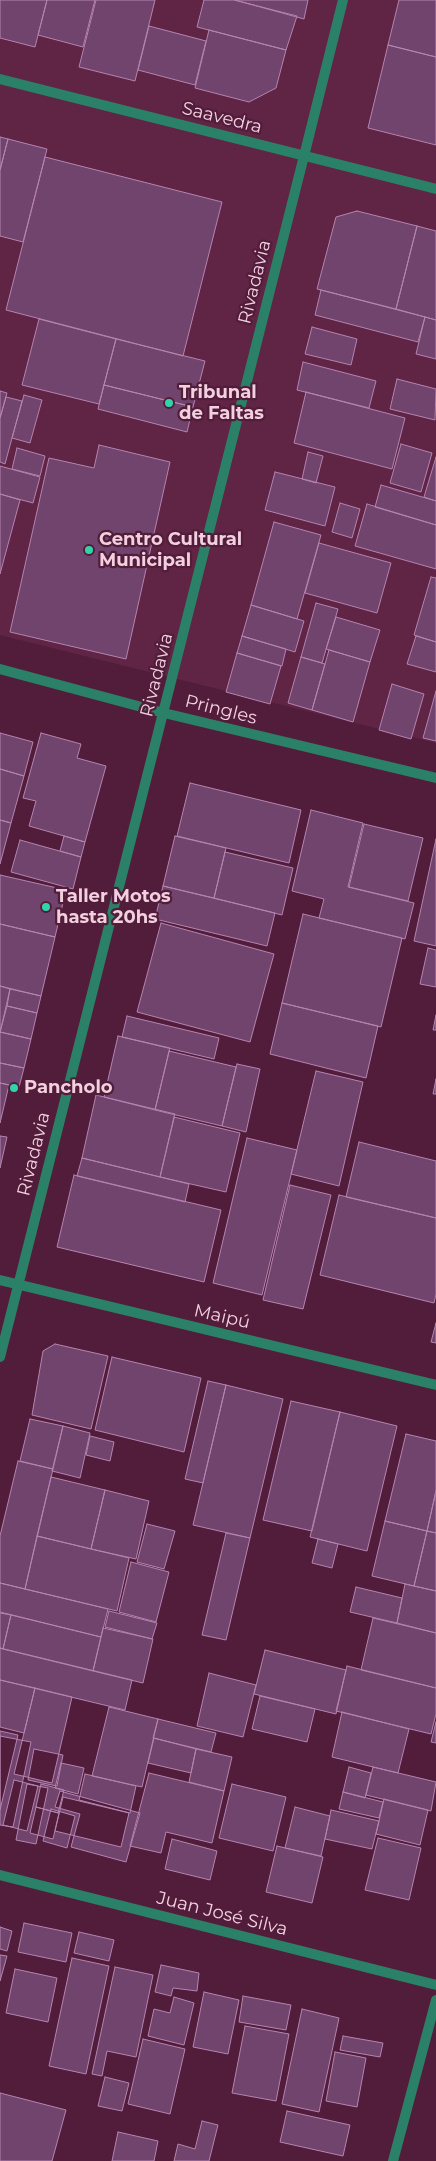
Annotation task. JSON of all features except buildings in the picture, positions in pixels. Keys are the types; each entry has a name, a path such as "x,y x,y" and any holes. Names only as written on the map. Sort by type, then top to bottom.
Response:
{"street":[{"name":"Rivadavia","path":"0,1357 343,0"},
{"name":"Saavedra","path":"0,79 436,189"},
{"name":"Pringles","path":"0,669 164,713 436,778"},
{"name":"Maipú","path":"0,1280 436,1385"},
{"name":"Juan José Silva","path":"0,1875 436,1985"},
{"path":"393,2161 436,2000"}],"shaded area":[{"path":"0,0 436,0 436,743 0,635"}],"place":[{"name":"Tribunal de Faltas","path":"169,403"},
{"name":"Centro Cultural Municipal","path":"89,550"},
{"name":"Taller Motos hasta 20hs","path":"46,907"},
{"name":"Pancholo","path":"14,1088"}]}
